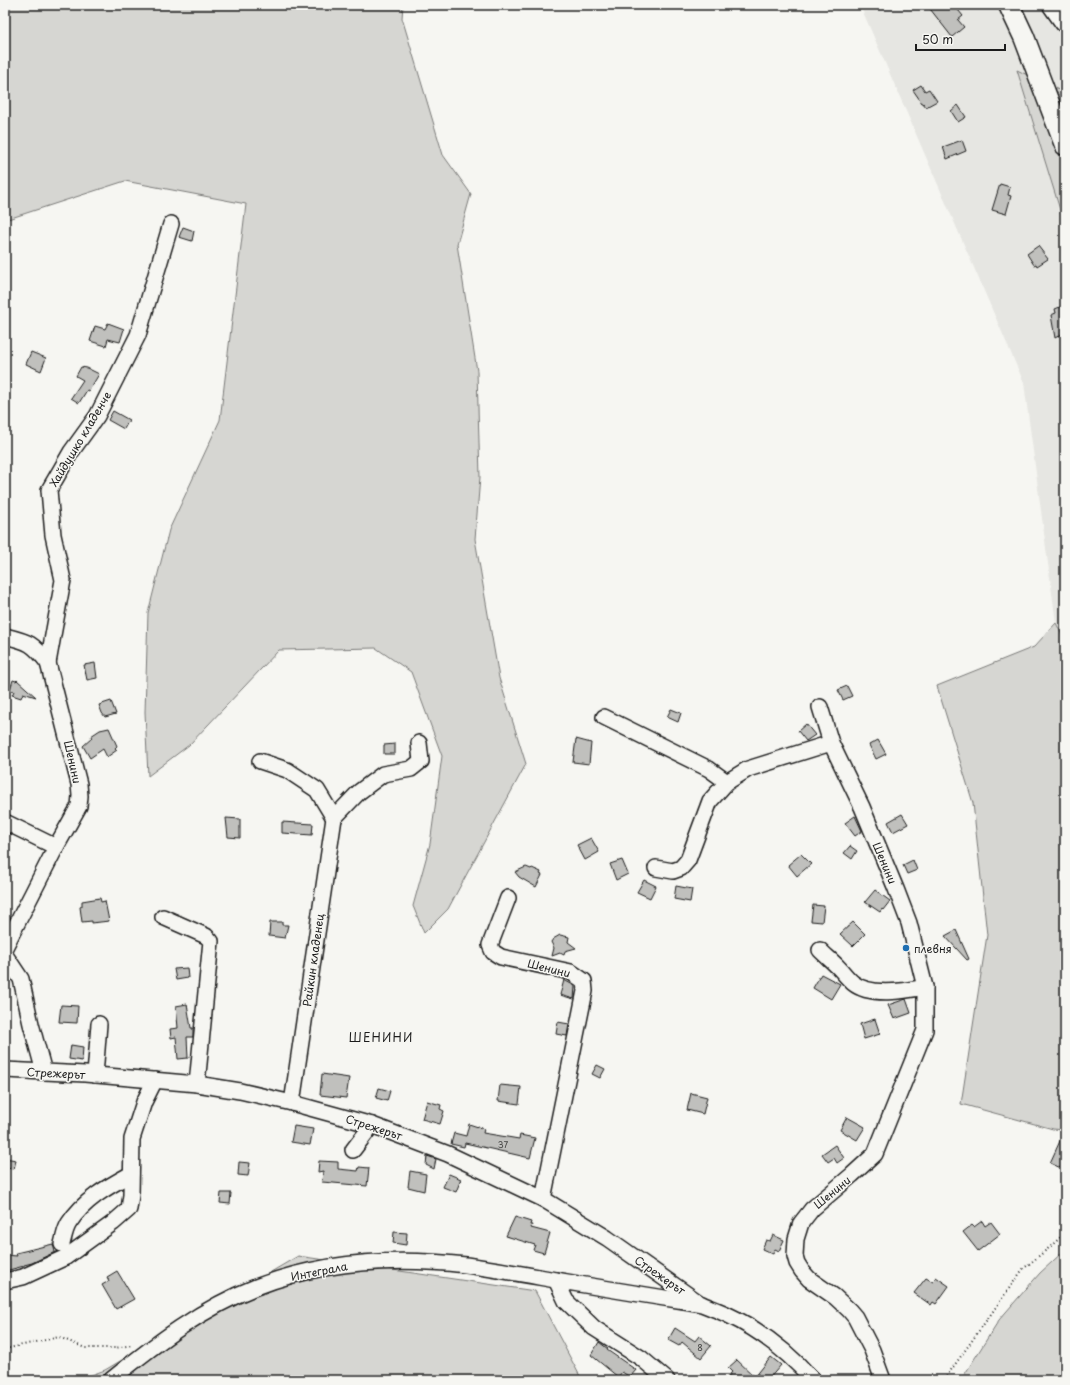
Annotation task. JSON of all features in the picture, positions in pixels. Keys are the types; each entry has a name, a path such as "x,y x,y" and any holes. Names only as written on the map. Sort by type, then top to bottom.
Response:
{"main road":[{"path":"1009,5 1024,37 1065,145"},
{"path":"1053,5 1065,22"}],"street":[{"name":"Хайдушко кладенче","path":"48,663 63,580 53,535 49,490 71,452 96,416 138,335 171,224"},
{"name":"Шенини","path":"5,636 28,642 40,652 48,663 79,784 80,796 79,806 56,847 5,947"},
{"name":"Шенини","path":"820,707 832,743 862,807 909,923 925,987 925,1030 875,1154 812,1209 800,1223 796,1239 796,1263 809,1279 835,1297 850,1310 872,1350 883,1380"},
{"path":"604,717 709,770 727,782"},
{"path":"260,761 288,770 317,790 334,818 358,792 383,774 411,769 416,766 421,761 419,743"},
{"path":"656,868 672,871 681,868 688,860 710,801 727,782 748,769 832,743"},
{"name":"Райкин кладенец","path":"292,1102 334,818"},
{"path":"5,822 56,847"},
{"name":"Шенини","path":"508,898 490,945 494,952 501,957 571,972 584,981 585,991 543,1199"},
{"path":"163,917 206,936 211,942 197,1084"},
{"path":"820,950 853,983 864,989 880,992 909,990 925,987"},
{"path":"5,955 21,979 44,1072"},
{"path":"95,1075 99,1024"},
{"name":"Стрежерът","path":"5,1070 95,1075 197,1084 292,1102 372,1125 448,1154 543,1199 607,1238 702,1304"},
{"path":"5,1281 22,1278 66,1257 113,1223 129,1209 132,1174 132,1139 144,1102 155,1080"},
{"path":"353,1150 372,1125"},
{"path":"62,1244 68,1224 90,1198 132,1174"},
{"name":"Интеграла","path":"111,1380 188,1322 255,1288 304,1271 374,1262 396,1261 447,1263 556,1280"},
{"path":"556,1280 702,1304 728,1314 763,1336 787,1355 813,1380"},
{"path":"556,1280 566,1301 594,1328 641,1358 667,1380"}],"path":[{"path":"944,1380 1022,1269 1065,1233"},
{"path":"5,1349 59,1337 85,1348 115,1348 160,1342"}],"shaded area":[{"path":"5,5 403,5 402,18 443,155 471,194 457,244 477,371 480,477 475,539 499,678 526,764 448,909 424,933 413,906 430,844 442,756 411,672 376,648 279,650 189,745 148,776 145,712 148,613 169,530 220,420 246,204 125,181 5,220"},
{"path":"860,5 1065,5 1065,93 1017,71 1065,226 1065,641 1056,623 1024,383"},
{"path":"1017,70 1065,93 1065,226"},
{"path":"1056,623 1065,641 1065,1130 1053,1129 961,1104 987,935 973,803 937,686 1034,647"},
{"path":"1065,1250 1065,1380 961,1380 999,1320 1040,1273"},
{"path":"298,1256 535,1291 582,1380 78,1380 105,1370"}],"building":[{"path":"927,5 954,5 963,16 958,20 964,27 952,37"},
{"path":"921,85 925,91 929,89 937,101 926,107 922,103 913,90"},
{"path":"958,105 966,117 958,122 951,111"},
{"path":"962,140 966,151 947,159 943,147"},
{"path":"1000,184 1010,187 1008,195 1011,196 1006,214 992,210"},
{"path":"183,227 194,231 192,241 179,237"},
{"path":"1038,246 1048,259 1037,266 1036,264 1034,265 1027,254"},
{"path":"1065,305 1065,334 1055,338 1051,315 1056,313 1055,309"},
{"path":"108,323 124,329 120,342 108,339 106,346 90,341 95,326 105,329"},
{"path":"31,352 46,358 41,371 26,364"},
{"path":"81,367 87,368 99,374 89,391 87,390 79,403 71,398 83,380 76,376"},
{"path":"113,411 129,420 124,429 108,420"},
{"path":"95,663 97,678 87,680 84,665"},
{"path":"13,680 17,680 36,697 23,693 21,698 12,695 14,691 10,690"},
{"path":"847,686 852,696 843,700 838,690"},
{"path":"111,701 116,714 105,717 99,705"},
{"path":"671,709 681,713 678,722 667,717"},
{"path":"806,724 815,735 806,741 798,731"},
{"path":"109,728 117,746 115,748 117,750 107,757 103,749 90,758 83,746 92,738 91,736 100,730"},
{"path":"576,739 591,743 589,764 573,762"},
{"path":"878,740 886,754 876,759 869,745"},
{"path":"395,744 395,754 384,754 384,745"},
{"path":"902,814 908,824 893,832 888,822"},
{"path":"855,816 862,831 855,836 845,823"},
{"path":"226,818 240,819 240,838 228,837"},
{"path":"282,822 313,824 312,835 282,833"},
{"path":"591,838 599,852 585,860 577,845"},
{"path":"850,846 857,851 852,859 844,853"},
{"path":"801,854 811,864 797,876 788,865"},
{"path":"622,860 628,874 616,880 610,864"},
{"path":"913,860 917,870 907,874 903,865"},
{"path":"526,867 541,872 540,874 542,875 536,887 519,877 515,872"},
{"path":"644,880 656,886 650,898 637,892"},
{"path":"676,886 692,889 690,902 674,899"},
{"path":"875,890 890,901 880,912 865,902"},
{"path":"100,898 101,902 105,901 109,921 92,923 92,921 82,922 80,907 82,906 82,901"},
{"path":"813,905 824,906 822,922 811,921"},
{"path":"270,922 282,922 282,925 288,925 285,938 269,936"},
{"path":"853,922 865,934 853,946 840,934"},
{"path":"956,930 969,959 967,960 945,936"},
{"path":"560,935 569,937 568,942 576,948 565,951 564,955 560,953 552,956 554,948 551,942"},
{"path":"187,968 188,978 176,980 174,969"},
{"path":"821,974 840,984 831,999 813,988"},
{"path":"564,980 575,986 574,999 560,995"},
{"path":"906,999 911,1013 894,1019 888,1005"},
{"path":"187,1004 191,1028 193,1028 193,1037 187,1037 188,1058 178,1059 176,1037 171,1038 170,1029 178,1028 176,1006"},
{"path":"61,1005 78,1006 77,1023 59,1022"},
{"path":"875,1019 880,1034 864,1039 860,1024"},
{"path":"558,1022 569,1024 567,1036 556,1034"},
{"path":"71,1045 83,1047 82,1061 69,1059"},
{"path":"597,1065 605,1069 600,1078 592,1074"},
{"path":"322,1074 349,1078 346,1098 320,1095"},
{"path":"500,1085 521,1087 519,1104 498,1101"},
{"path":"379,1088 390,1091 387,1101 376,1098"},
{"path":"691,1093 707,1097 703,1114 687,1110"},
{"path":"427,1101 441,1105 440,1109 444,1111 440,1124 422,1119"},
{"path":"847,1117 865,1127 857,1140 840,1130"},
{"path":"469,1124 484,1129 483,1133 519,1139 520,1135 535,1138 530,1158 465,1143 464,1147 451,1144 454,1133 466,1136"},
{"path":"294,1126 313,1129 310,1145 291,1142"},
{"path":"1065,1130 1065,1170 1050,1163"},
{"path":"835,1145 844,1158 837,1163 834,1158 828,1162 822,1154"},
{"path":"427,1156 436,1159 434,1169 426,1165"},
{"path":"5,1158 16,1160 14,1169 5,1168"},
{"path":"319,1161 338,1162 338,1169 358,1171 359,1167 369,1168 367,1186 322,1182 323,1171 318,1172"},
{"path":"239,1162 250,1163 248,1176 238,1175"},
{"path":"410,1171 426,1174 424,1191 408,1187"},
{"path":"449,1174 461,1179 456,1192 443,1187"},
{"path":"221,1193 231,1193 230,1204 220,1203"},
{"path":"515,1217 531,1222 531,1228 550,1233 544,1253 533,1250 535,1245 506,1236"},
{"path":"982,1221 985,1226 991,1222 1000,1234 978,1251 963,1232 972,1225 974,1227"},
{"path":"394,1232 407,1233 406,1245 393,1243"},
{"path":"773,1235 784,1240 779,1251 775,1249 773,1254 762,1249 766,1240 770,1241"},
{"path":"53,1244 55,1252 32,1263 5,1271 5,1255 17,1256 16,1253"},
{"path":"117,1271 134,1299 116,1309 102,1285 109,1281 107,1277"},
{"path":"936,1277 949,1286 936,1304 933,1302 931,1305 914,1293 926,1278 933,1282"},
{"path":"675,1328 695,1341 699,1336 711,1346 701,1358 682,1342 679,1346 668,1340"},
{"path":"599,1342 608,1349 607,1350 636,1370 630,1377 622,1372 618,1377 591,1355"},
{"path":"771,1357 781,1365 768,1380 725,1380 732,1372 728,1368 737,1360 755,1377"}],"place":[{"name":"плевня","path":"906,948"}],"district":[{"name":"ШЕНИНИ","path":"381,1037"}]}
